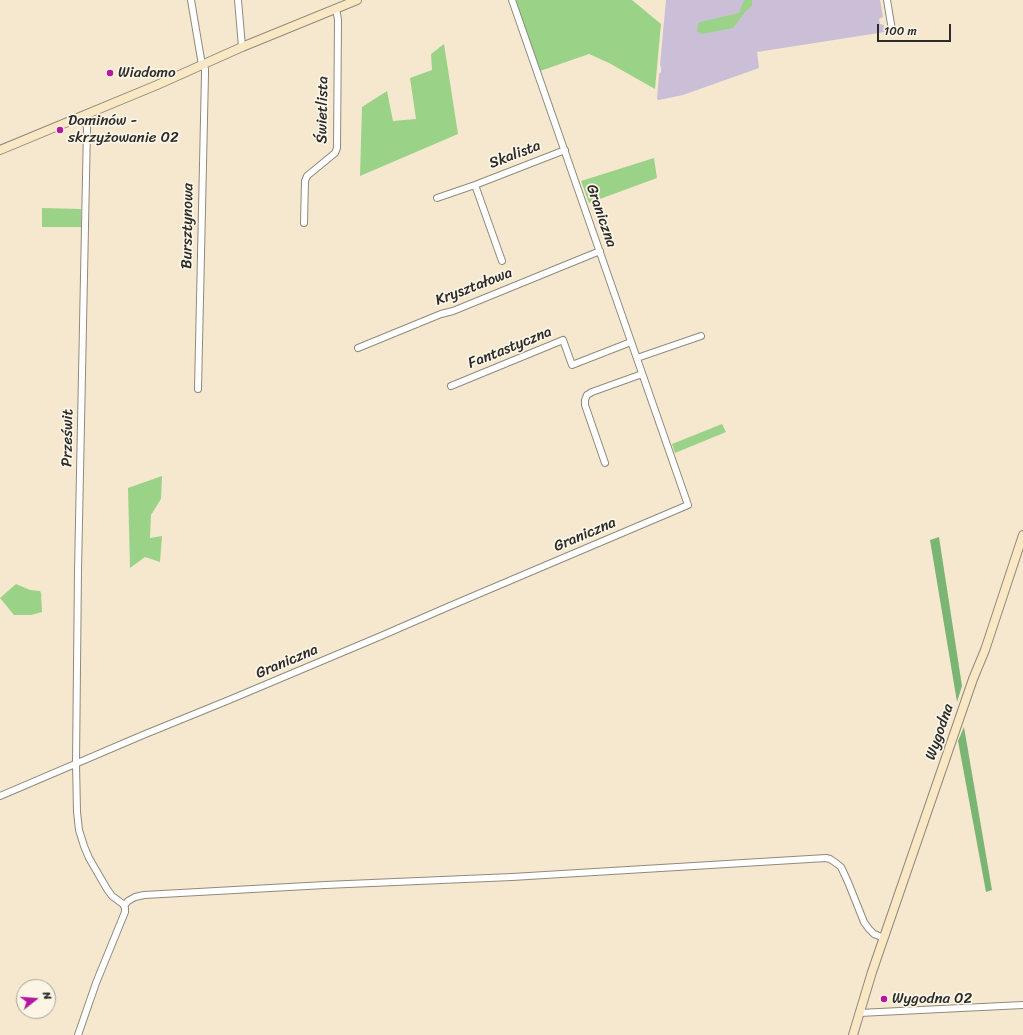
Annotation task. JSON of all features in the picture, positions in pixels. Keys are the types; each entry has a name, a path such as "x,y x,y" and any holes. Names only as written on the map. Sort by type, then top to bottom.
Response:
{"street":[{"name":"Bursztynowa","path":"191,0 202,65 205,69 198,389"},
{"path":"238,0 242,47"},
{"path":"0,150 157,85 242,47 357,0"},
{"name":"Graniczna","path":"0,796 688,505 512,0"},
{"path":"887,0 892,30"},
{"name":"Świetlista","path":"304,223 307,176 335,153 337,148 338,20 336,8"},
{"name":"Prześwit","path":"84,115 87,128 79,556 76,763 77,812 79,830 92,863 112,896 122,902 124,906"},
{"name":"Skalista","path":"437,198 565,150"},
{"name":"Skalista","path":"475,185 502,262"},
{"name":"Kryształowa","path":"358,348 600,251"},
{"path":"637,358 701,336"},
{"name":"Fantastyczna","path":"451,386 563,340 572,365 631,342"},
{"path":"605,463 585,405 587,395 642,374"},
{"name":"Wygodna","path":"853,1035 872,972 973,679 985,650 1023,535"},
{"path":"78,1035 96,982 124,916 124,906 128,901 135,897 144,895 512,877 826,858 830,859 841,867 864,922 869,929 874,934 884,938"},
{"path":"859,1013 1023,1005"}],"shaded area":[{"path":"666,0 880,0 883,17 879,19 880,24 884,25 885,32 757,52 759,68 683,95 659,100 657,99 659,74 661,72 660,65"}],"green space":[{"path":"515,0 632,0 661,24 655,89 609,63 589,54 540,71"},
{"path":"744,0 752,0 752,6 745,12 733,28 702,34 697,31 698,24 700,22 739,13"},
{"path":"444,44 458,134 360,176 362,107 387,91 393,121 416,119 410,78 432,70 431,54"},
{"path":"654,158 657,178 589,203 581,181"},
{"path":"42,208 81,209 81,227 42,227"},
{"path":"722,424 726,432 675,453 672,444"},
{"path":"162,476 161,499 151,515 150,538 162,536 160,562 145,557 130,568 128,488"},
{"path":"939,537 962,686 957,702 930,540"},
{"path":"16,584 30,590 40,591 42,612 31,615 14,615 0,598"},
{"path":"964,727 992,890 986,892 958,741"}],"place":[{"name":"Wiadomo","path":"110,73"},
{"name":"Dominów - skrzyżowanie 02","path":"60,130"},
{"name":"Wygodna 02","path":"884,999"}]}
